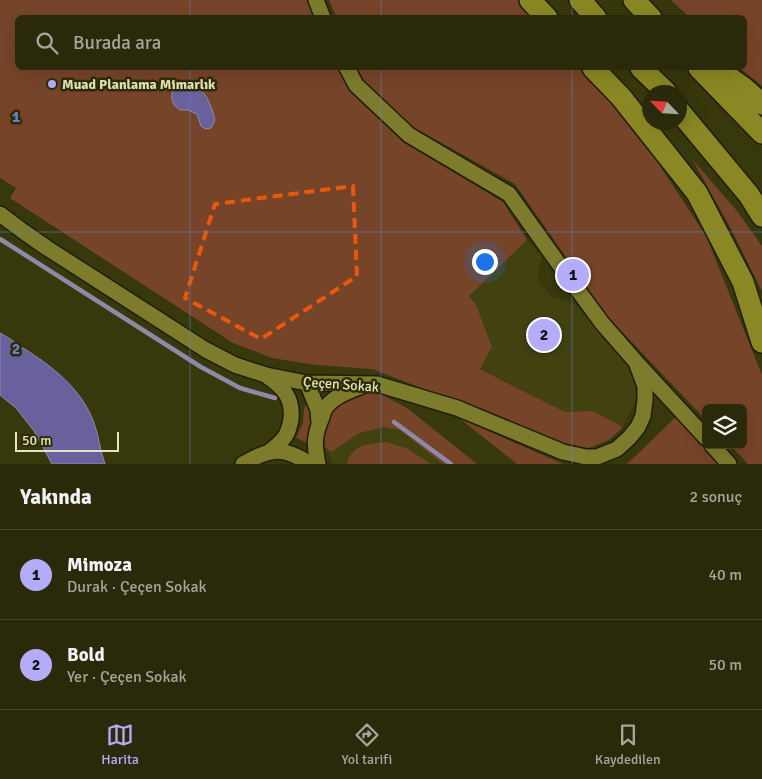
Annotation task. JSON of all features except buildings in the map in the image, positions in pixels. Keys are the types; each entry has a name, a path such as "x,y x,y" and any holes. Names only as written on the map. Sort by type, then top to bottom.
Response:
{"highway":[{"path":"530,0 543,15"},
{"path":"580,0 593,15"},
{"path":"634,0 648,15"},
{"path":"595,70 621,97 697,193 743,282 762,330"},
{"path":"644,70 658,85"},
{"path":"701,70 762,133"},
{"path":"719,70 762,104"},
{"path":"687,113 762,189"},
{"path":"687,120 749,195 762,216"},
{"path":"743,282 762,342"}],"street":[{"path":"316,0 321,15"},
{"path":"348,70 356,85 409,134 509,194 602,323 702,434"},
{"name":"Çeçen Sokak","path":"0,214 47,248 206,350 236,365 266,375 306,383 377,384 458,408 563,452 586,457 597,457 617,449 630,438 643,416 645,400 645,386 636,362"},
{"path":"266,375 282,388 289,398 292,409"},
{"path":"269,452 286,434 290,424 292,409 306,383"},
{"path":"306,383 316,405 319,422"},
{"path":"318,464 315,445 316,433 326,407 337,397 350,390 377,384"},
{"path":"644,409 655,400 664,397 671,401"},
{"path":"716,449 729,464"},
{"path":"243,464 269,452 282,451 295,455 310,464"}],"highlighted area":[{"path":"353,186 357,276 261,339 185,298 215,204"}],"shaded area":[{"path":"0,0 308,0 315,15 15,15 15,70 340,70 349,91 403,142 503,202 527,240 469,296 476,305 492,347 480,369 565,412 593,411 623,427 609,440 589,448 569,445 462,401 432,392 372,369 316,365 272,358 233,343 10,198 16,188 0,178"},
{"path":"329,0 518,0 531,15 335,15"},
{"path":"671,0 762,0 762,86 742,70 747,70 747,15 687,15"},
{"path":"357,70 581,70 639,134 706,236 762,375 762,464 748,464 734,449 747,449 747,404 702,404 702,416 607,316 515,184 413,127 360,78"},
{"path":"181,82 198,87 206,96 215,120 211,128 205,129 201,126 197,114 188,110 180,110 174,105 172,93"},
{"path":"692,159 737,211 762,246 762,291 729,225"},
{"path":"527,240 541,256 538,280 551,297 575,304 633,369 636,399 623,427 593,411 565,412 480,368 469,296"},
{"path":"0,333 45,363 74,389 82,399 94,423 105,464 52,464 34,431 16,408 0,395"},
{"path":"365,393 379,393 407,408 477,464 443,464 400,430 384,427 359,433 331,452 325,447 323,431 333,410 346,399"},
{"path":"379,393 407,408 477,464 333,464 325,447 323,431"},
{"path":"310,400 313,404 311,444 296,438 303,423 304,408"},
{"path":"677,416 702,442 702,449 709,449 723,464 627,464"},
{"path":"459,418 563,464 517,464"},
{"path":"387,442 408,449 431,464 347,464 353,452 362,446"}],"waterway":[{"path":"0,239 201,367 240,388 275,398"},
{"path":"394,422 451,464"}],"place":[{"name":"Muad Planlama Mimarlık","path":"52,84"},
{"name":"Mimoza","path":"573,275"},
{"name":"Bold","path":"544,335"}]}
